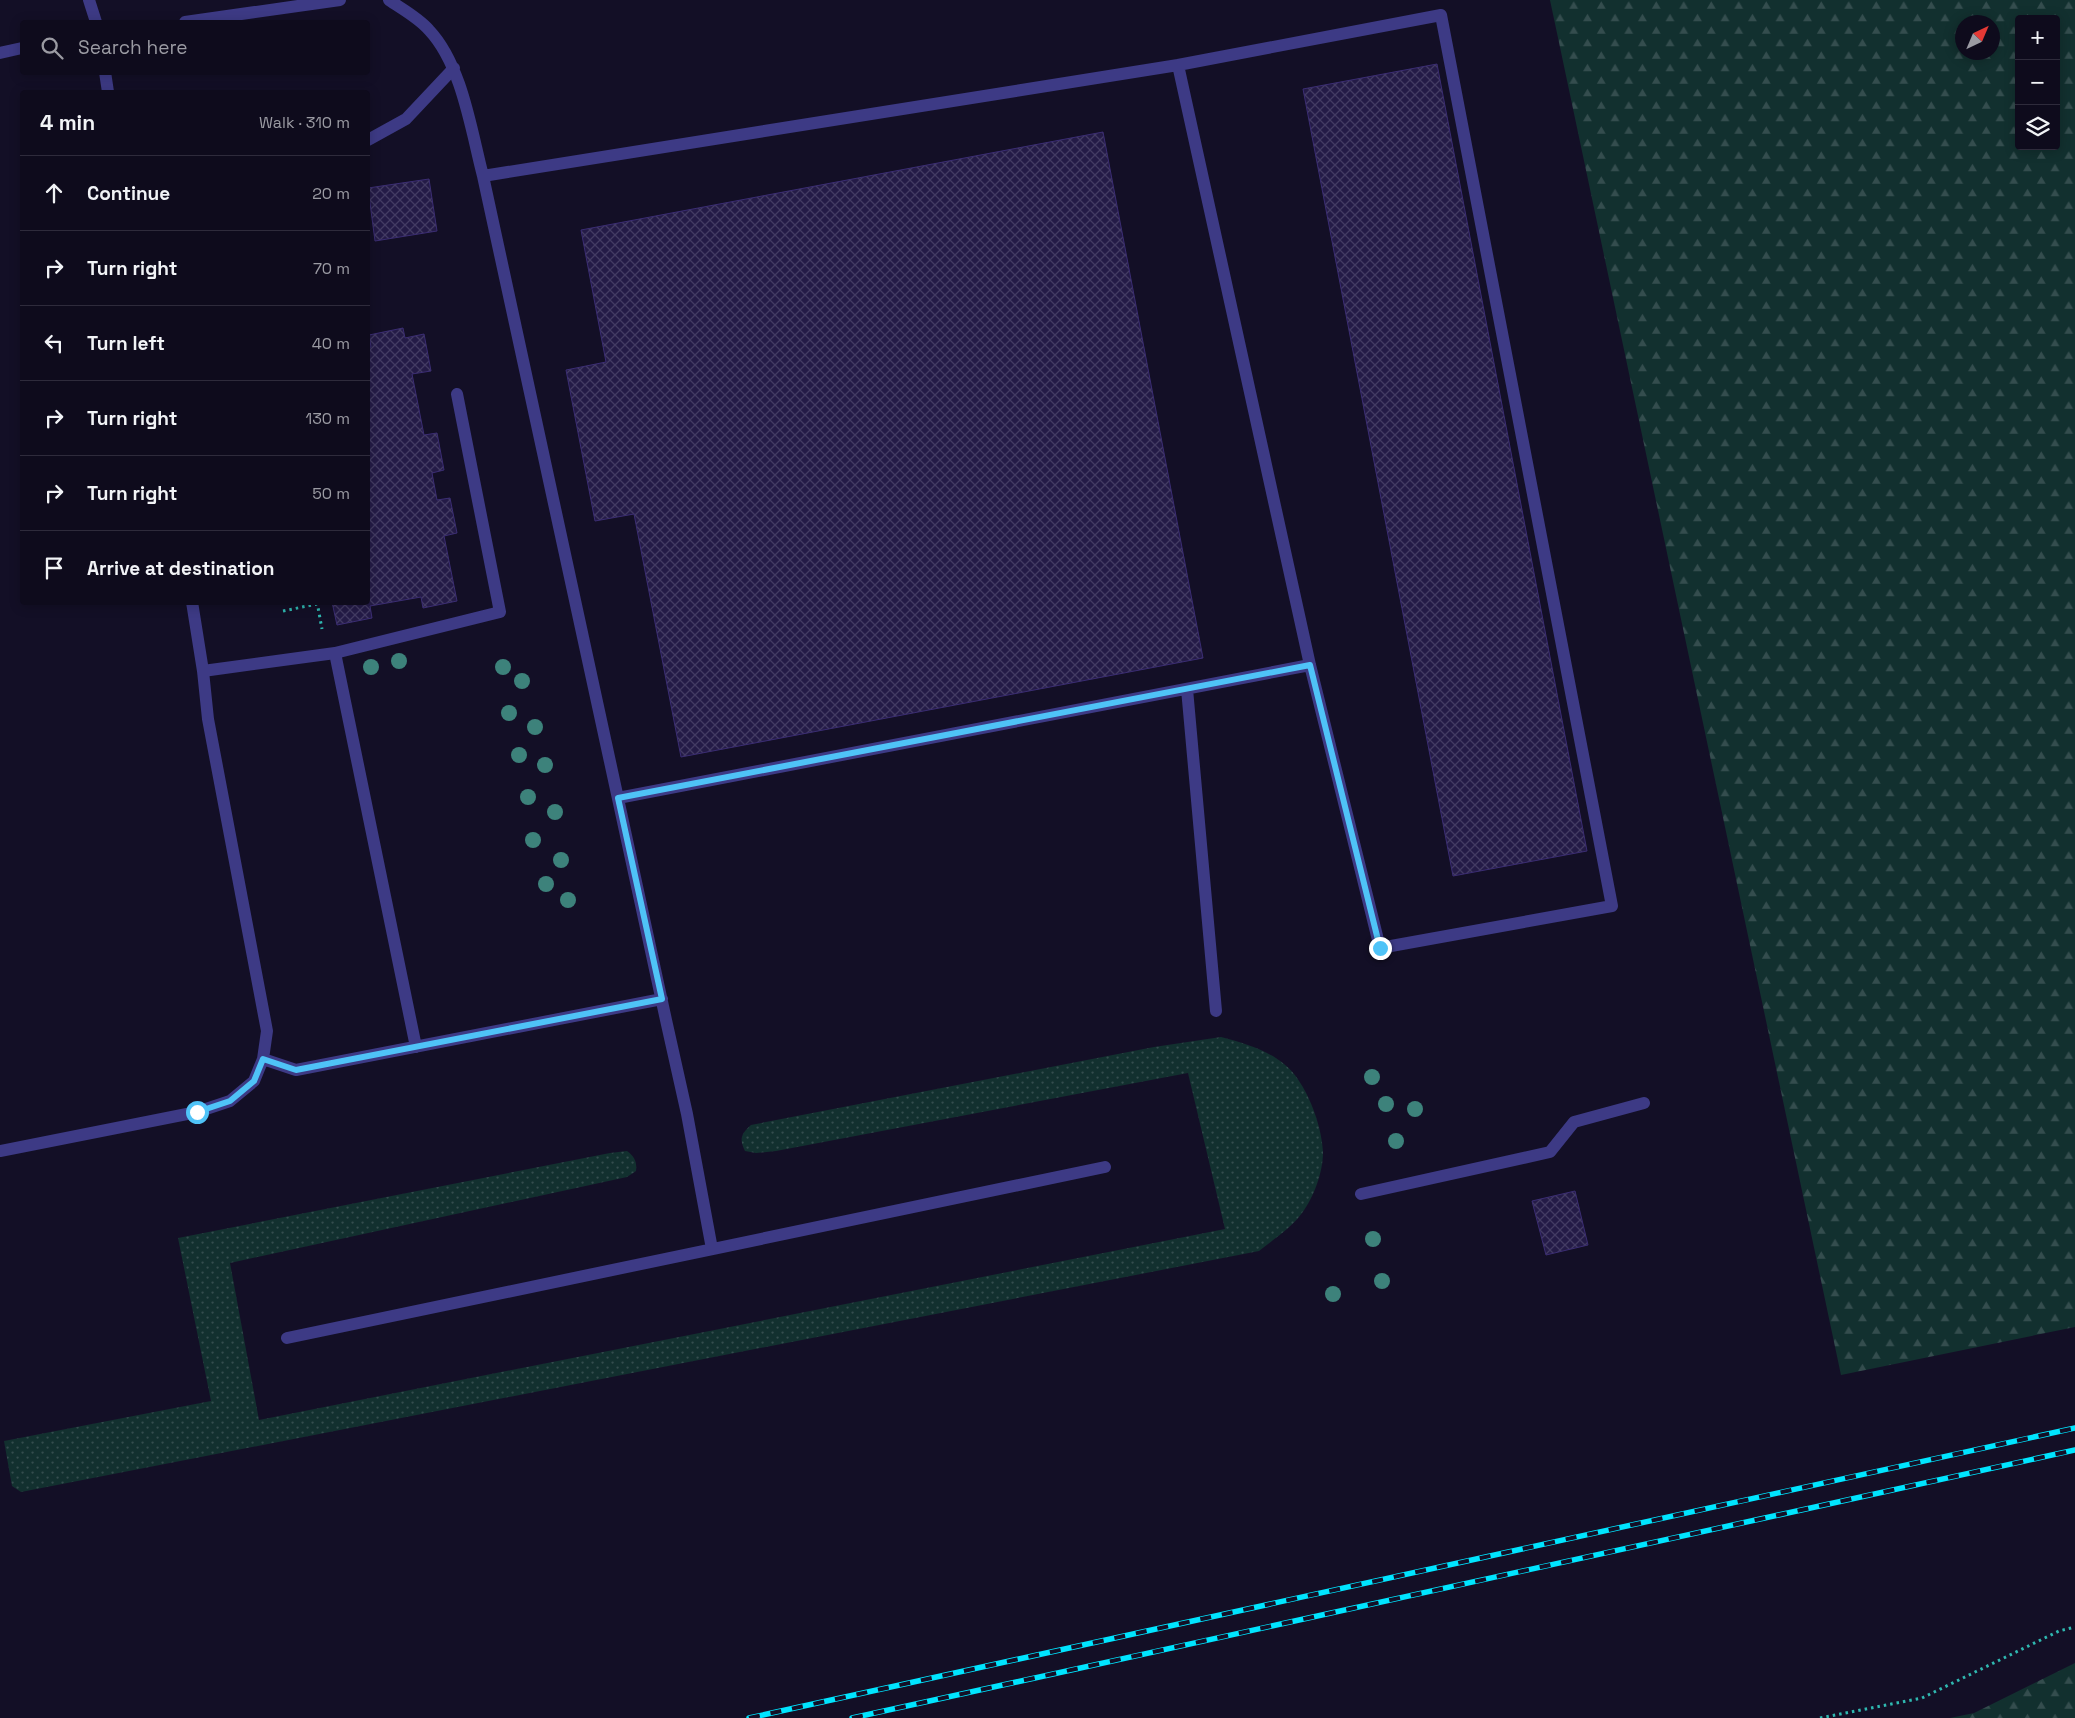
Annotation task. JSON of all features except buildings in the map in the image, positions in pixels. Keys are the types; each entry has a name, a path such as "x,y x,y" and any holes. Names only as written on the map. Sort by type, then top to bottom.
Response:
{"street":[{"path":"89,0 95,20"},
{"path":"199,20 340,0"},
{"path":"389,0 429,29 454,68 483,176 687,1114 712,1249"},
{"path":"483,176 1178,65 1441,15 1612,906 1380,948 1310,665 1178,65"},
{"path":"0,53 20,48"},
{"path":"370,139 406,119 454,68"},
{"path":"105,75 108,90"},
{"path":"203,671 335,653 500,612 457,394"},
{"path":"0,1151 197,1112 230,1101 254,1081 263,1059 267,1031 208,719 203,671 192,605"},
{"path":"335,653 416,1047"},
{"path":"618,798 1310,665"},
{"path":"1187,689 1216,1010"},
{"path":"263,1059 296,1070 662,999"},
{"path":"1361,1194 1550,1152 1574,1122 1644,1103"},
{"path":"287,1338 1105,1167"}],"path":[{"path":"282,610 311,605"},
{"path":"1820,1718 1922,1698 2059,1631 2075,1627"}],"green space":[{"path":"1550,0 2075,0 2075,1327 1841,1375"},
{"path":"1221,1037 1262,1050 1284,1064 1306,1092 1320,1129 1323,1160 1314,1192 1306,1207 1293,1224 1259,1251 21,1492 12,1486 4,1441 211,1401 178,1238 610,1153 627,1151 635,1160 636,1171 627,1177 230,1263 259,1420 1225,1229 1188,1073 776,1151 756,1153 745,1151 742,1143 743,1134 751,1125 1154,1047"},
{"path":"2075,1663 2075,1718 1950,1718 1974,1713"}],"railway":[{"path":"749,1718 2075,1428"},
{"path":"852,1718 2075,1450"}],"route":[{"path":"197,1112 230,1101 254,1081 263,1059 296,1070 662,999 618,798 1310,665 1380,948"}]}
